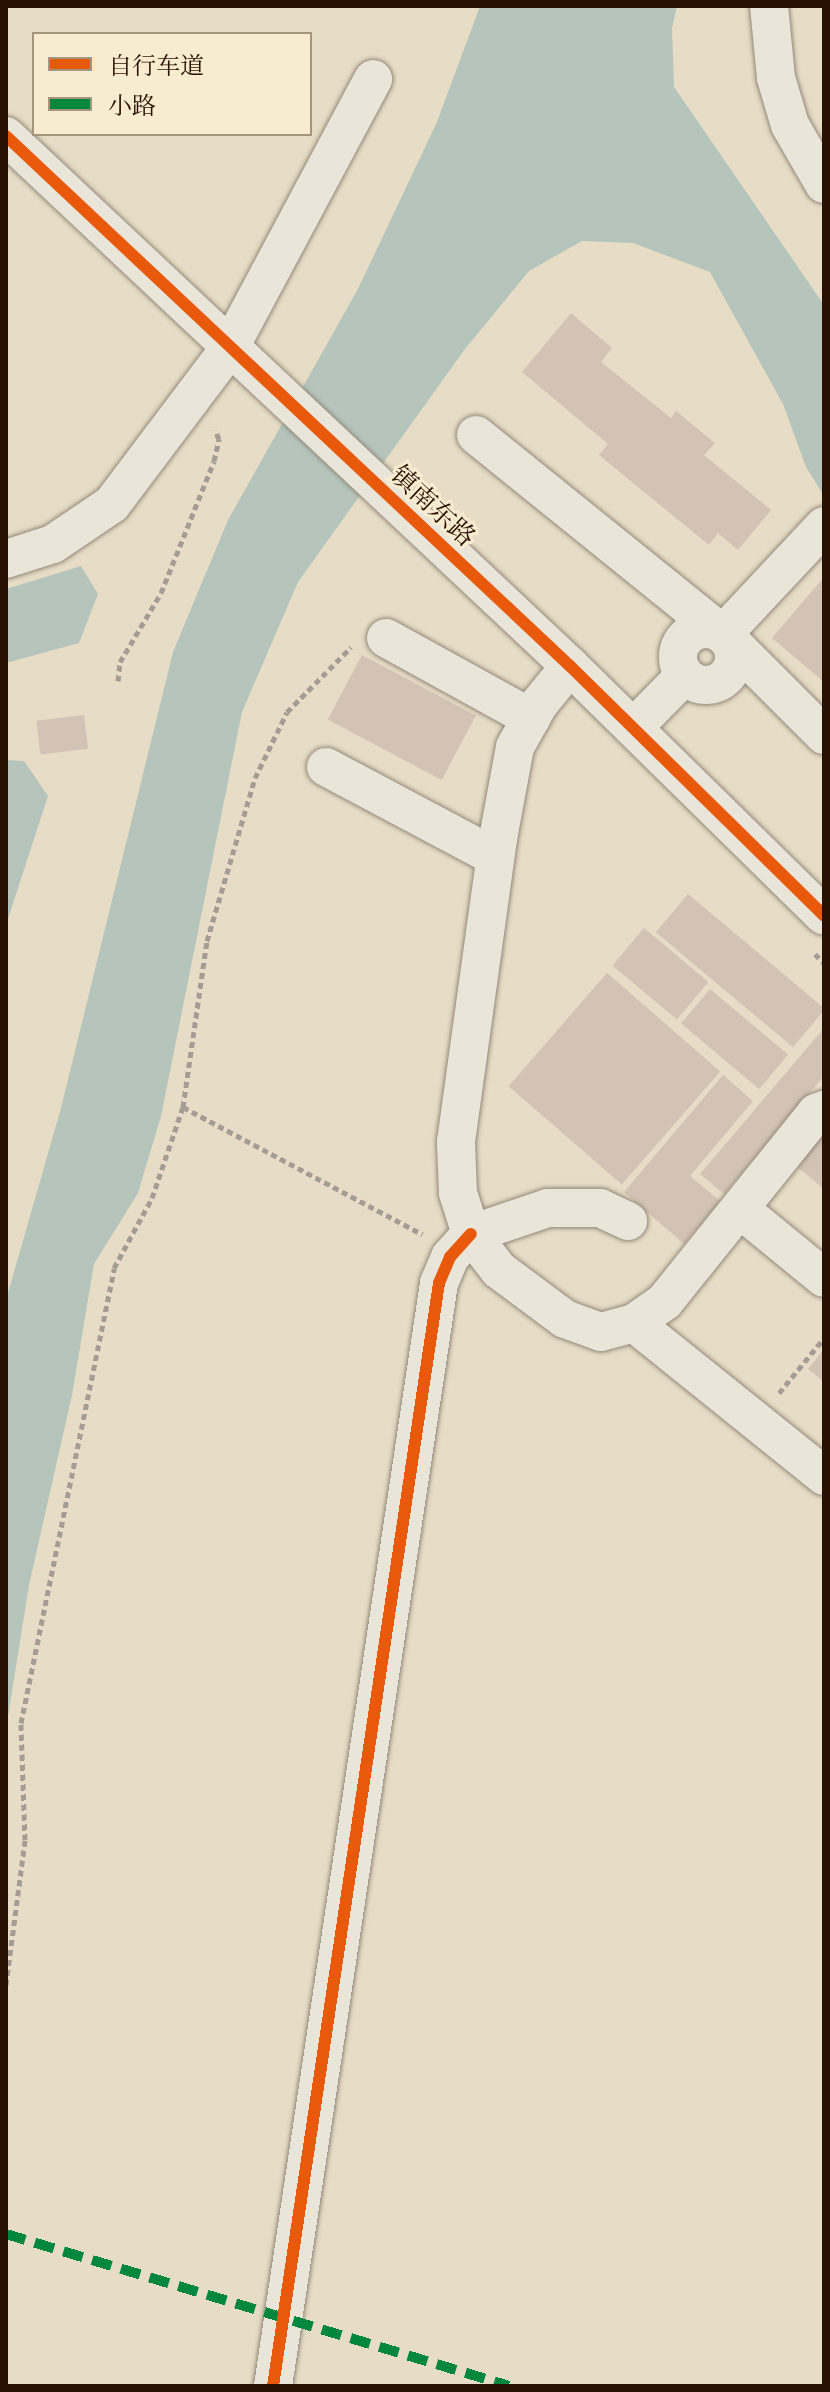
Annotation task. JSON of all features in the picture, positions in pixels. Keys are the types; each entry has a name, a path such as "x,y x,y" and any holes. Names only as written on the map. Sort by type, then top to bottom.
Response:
{"street":[{"path":"769,6 768,34 779,90 790,125 824,184"},
{"path":"6,559 53,544 112,504 194,394 237,357 373,79"},
{"name":"镇南东路","path":"6,136 237,357 570,666 824,916"},
{"path":"476,435 723,634 824,735"},
{"path":"723,634 819,530"},
{"path":"633,728 685,675 702,684 727,676 734,649 723,634"},
{"path":"386,638 531,718"},
{"path":"570,666 531,718 515,747 495,857 456,1142 458,1193 471,1234 499,1270 565,1319 601,1332 634,1323 665,1301 816,1113 824,1110"},
{"path":"326,767 495,857"},
{"path":"273,2386 439,1283 450,1257 471,1234 548,1208 600,1208 628,1221"},
{"path":"741,1210 824,1278"},
{"path":"634,1323 824,1476"}],"path":[{"path":"118,681 120,662 161,593 214,461 219,439 194,394"},
{"path":"6,1985 25,1840 21,1723 57,1532 114,1268 152,1198 183,1107 207,941 255,778 287,712 356,643 386,638"},
{"path":"183,1107 415,1234 471,1234"},
{"path":"756,1421 824,1338"}],"shaded area":[{"path":"480,6 677,6 672,28 674,87 824,305 824,496 806,467 783,404 710,272 633,243 582,241 529,271 465,349 298,582 242,712 161,1116 138,1193 94,1264 72,1395 29,1585 6,1729 6,1300 61,1108 173,652 228,520 358,289 437,122"},
{"path":"81,566 98,594 79,643 6,663 6,589"},
{"path":"6,760 24,761 48,796 6,925"}],"building":[{"path":"571,313 612,348 601,362 671,418 676,411 715,443 704,455 771,510 738,550 718,533 709,545 599,455 608,444 522,372"},
{"path":"824,577 824,682 772,638"},
{"path":"362,655 476,716 442,780 328,719"},
{"path":"84,715 88,749 41,755 36,721"},
{"path":"688,894 824,1008 793,1047 656,932"},
{"path":"644,928 708,982 677,1020 613,966"},
{"path":"607,973 720,1071 622,1185 509,1086"},
{"path":"710,989 788,1055 759,1089 681,1023"},
{"path":"824,1028 824,1076 724,1194 700,1174"},
{"path":"723,1075 753,1101 690,1176 720,1201 684,1244 624,1192"},
{"path":"824,1129 824,1189 795,1165"},
{"path":"824,1349 824,1382 808,1369"}],"marked path":[{"path":"6,2234 509,2386"}],"cycle path":[{"path":"6,136 570,666 824,916"},
{"path":"273,2386 439,1283 450,1257 471,1234"}]}
